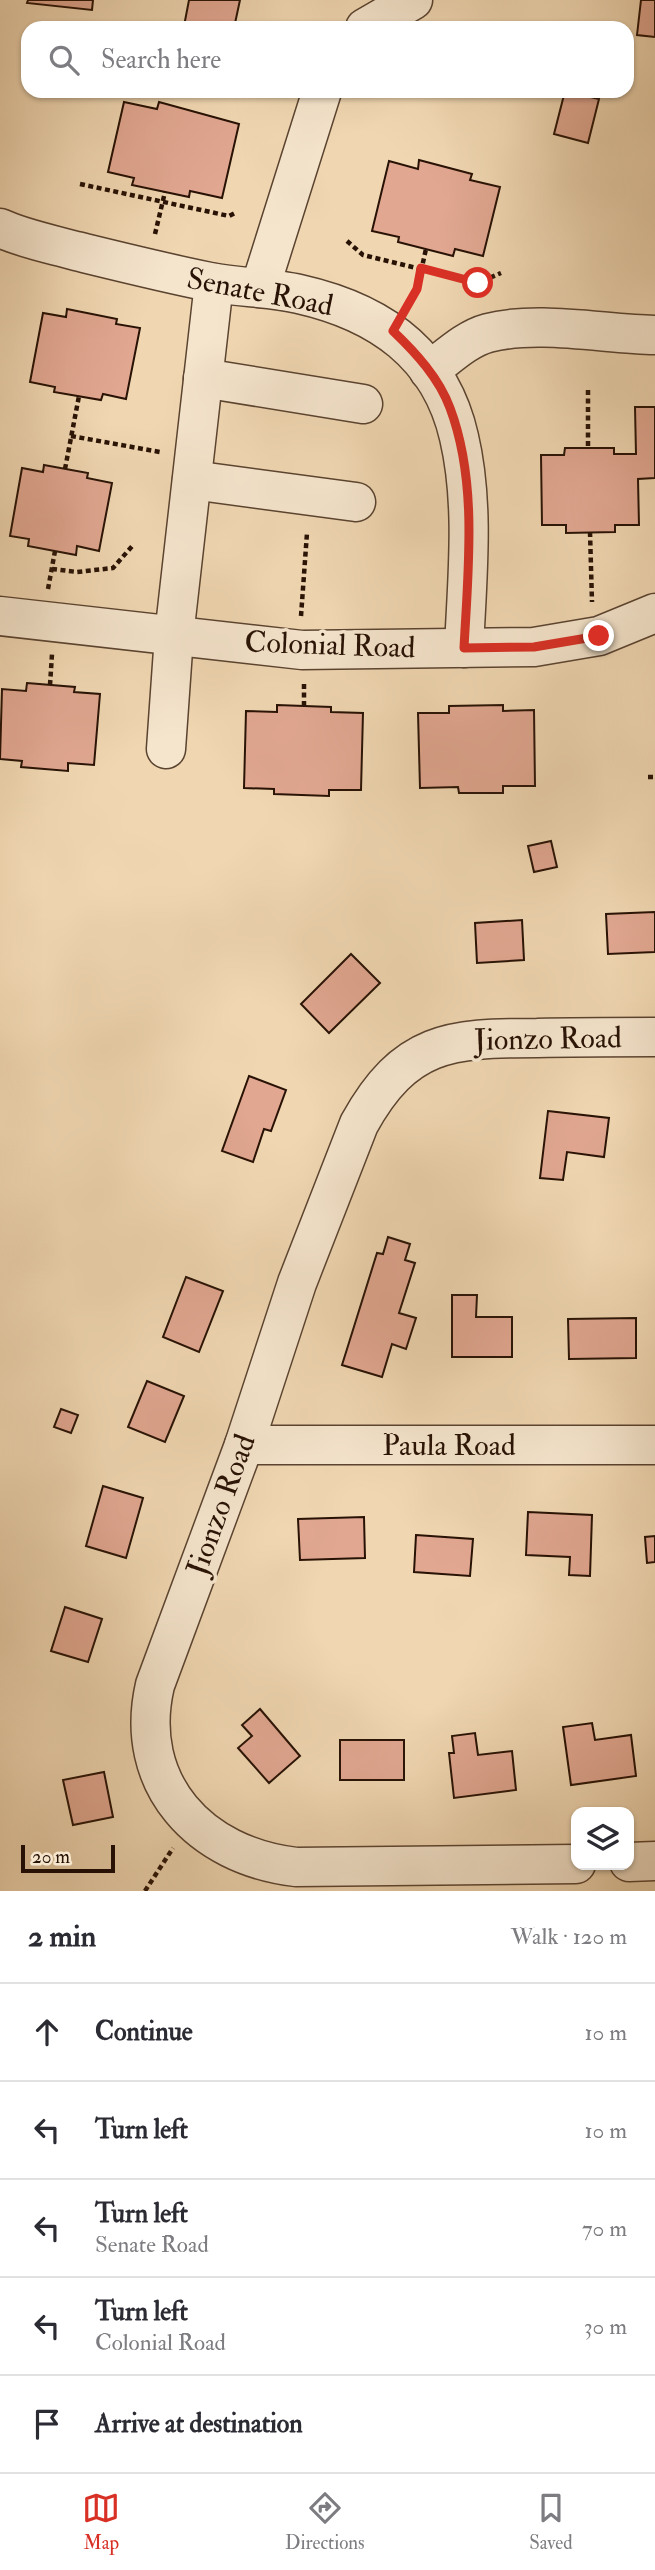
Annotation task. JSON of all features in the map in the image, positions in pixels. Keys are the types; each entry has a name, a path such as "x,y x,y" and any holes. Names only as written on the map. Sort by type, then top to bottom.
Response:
{"street":[{"path":"377,21 413,0"},
{"path":"260,288 320,98"},
{"name":"Senate Road","path":"0,228 146,269 331,303 393,331 429,371 450,407 463,466 467,517 464,648"},
{"path":"166,749 183,467 203,378 214,283"},
{"path":"429,371 470,341 493,332 527,328 655,335"},
{"path":"203,378 363,404"},
{"path":"183,467 356,502"},
{"name":"Colonial Road","path":"0,616 298,649 534,647 592,637 628,626 655,613"},
{"name":"Jionzo Road","path":"571,1864 296,1867 246,1857 224,1845 191,1820 167,1792 156,1768 149,1727 152,1699 173,1631 244,1445 297,1283 359,1124 389,1078 421,1054 453,1042 486,1038 655,1037"},
{"name":"Paula Road","path":"244,1445 655,1445"},
{"path":"634,1862 655,1861"}],"path":[{"path":"80,184 229,216 237,212"},
{"path":"146,269 165,192"},
{"path":"347,241 363,255 478,283 501,273"},
{"path":"393,331 417,289 426,249"},
{"path":"588,390 588,448"},
{"path":"65,468 79,396"},
{"path":"71,436 183,467"},
{"path":"590,532 592,637"},
{"path":"52,569 77,572 113,568 134,544"},
{"path":"648,777 655,777"},
{"path":"145,1891 191,1820"}],"building":[{"path":"28,0 93,0 92,10 27,3"},
{"path":"189,0 240,0 236,21 185,21"},
{"path":"641,0 655,0 655,37 637,35"},
{"path":"563,98 599,99 588,143 554,134"},
{"path":"124,102 157,109 159,102 239,124 222,198 190,191 189,197 132,185 134,178 108,172"},
{"path":"419,160 472,174 470,180 500,187 483,256 455,249 453,256 398,242 399,237 372,231 389,161 418,169"},
{"path":"67,309 117,319 116,324 140,328 126,399 103,394 101,400 54,392 55,387 30,382 43,313 66,317"},
{"path":"635,407 655,407 655,478 638,479 639,525 615,525 615,532 566,533 566,525 542,525 541,455 564,455 565,448 614,448 614,454 636,454"},
{"path":"44,465 88,473 87,478 112,483 99,551 77,546 76,555 28,546 29,539 10,536 22,468 43,472"},
{"path":"27,683 75,687 74,692 100,694 94,765 68,763 68,771 21,767 22,761 0,759 2,689 26,691"},
{"path":"277,705 331,707 331,712 363,713 361,790 329,790 329,796 274,794 274,789 244,788 246,711 277,712"},
{"path":"503,705 503,711 534,710 535,786 503,786 503,793 459,793 458,787 420,788 418,713 449,713 449,706"},
{"path":"551,841 557,867 534,872 528,846"},
{"path":"655,912 655,952 608,954 606,914"},
{"path":"522,920 524,960 477,963 475,923"},
{"path":"351,954 380,983 329,1033 301,1004"},
{"path":"249,1076 286,1090 271,1131 264,1129 253,1162 222,1151"},
{"path":"548,1111 609,1118 604,1157 567,1152 563,1180 540,1178"},
{"path":"388,1237 410,1244 405,1260 415,1263 399,1313 416,1318 406,1349 392,1344 382,1377 342,1365 377,1253 383,1254"},
{"path":"186,1277 223,1291 199,1352 163,1337"},
{"path":"452,1295 477,1295 476,1317 512,1317 512,1357 452,1357"},
{"path":"636,1318 636,1358 569,1359 568,1319"},
{"path":"147,1381 184,1396 165,1442 128,1427"},
{"path":"61,1409 78,1415 71,1433 54,1427"},
{"path":"103,1486 143,1498 126,1558 86,1546"},
{"path":"528,1512 592,1515 590,1576 569,1575 570,1557 526,1555"},
{"path":"364,1517 365,1558 300,1560 298,1519"},
{"path":"416,1535 473,1539 470,1576 414,1572"},
{"path":"655,1536 655,1562 647,1563 645,1537"},
{"path":"65,1607 102,1619 88,1662 51,1651"},
{"path":"260,1709 300,1756 269,1783 238,1748 252,1736 242,1725"},
{"path":"592,1723 595,1740 631,1735 636,1776 571,1785 563,1727"},
{"path":"475,1733 478,1755 512,1751 516,1790 454,1798 449,1753 454,1753 452,1736"},
{"path":"340,1740 404,1740 404,1780 340,1780"},
{"path":"104,1772 113,1817 73,1825 63,1780"}],"route":[{"path":"478,283 421,268 417,289 393,331 413,349 444,394 459,436 467,517 464,648 534,647 599,636"}]}
